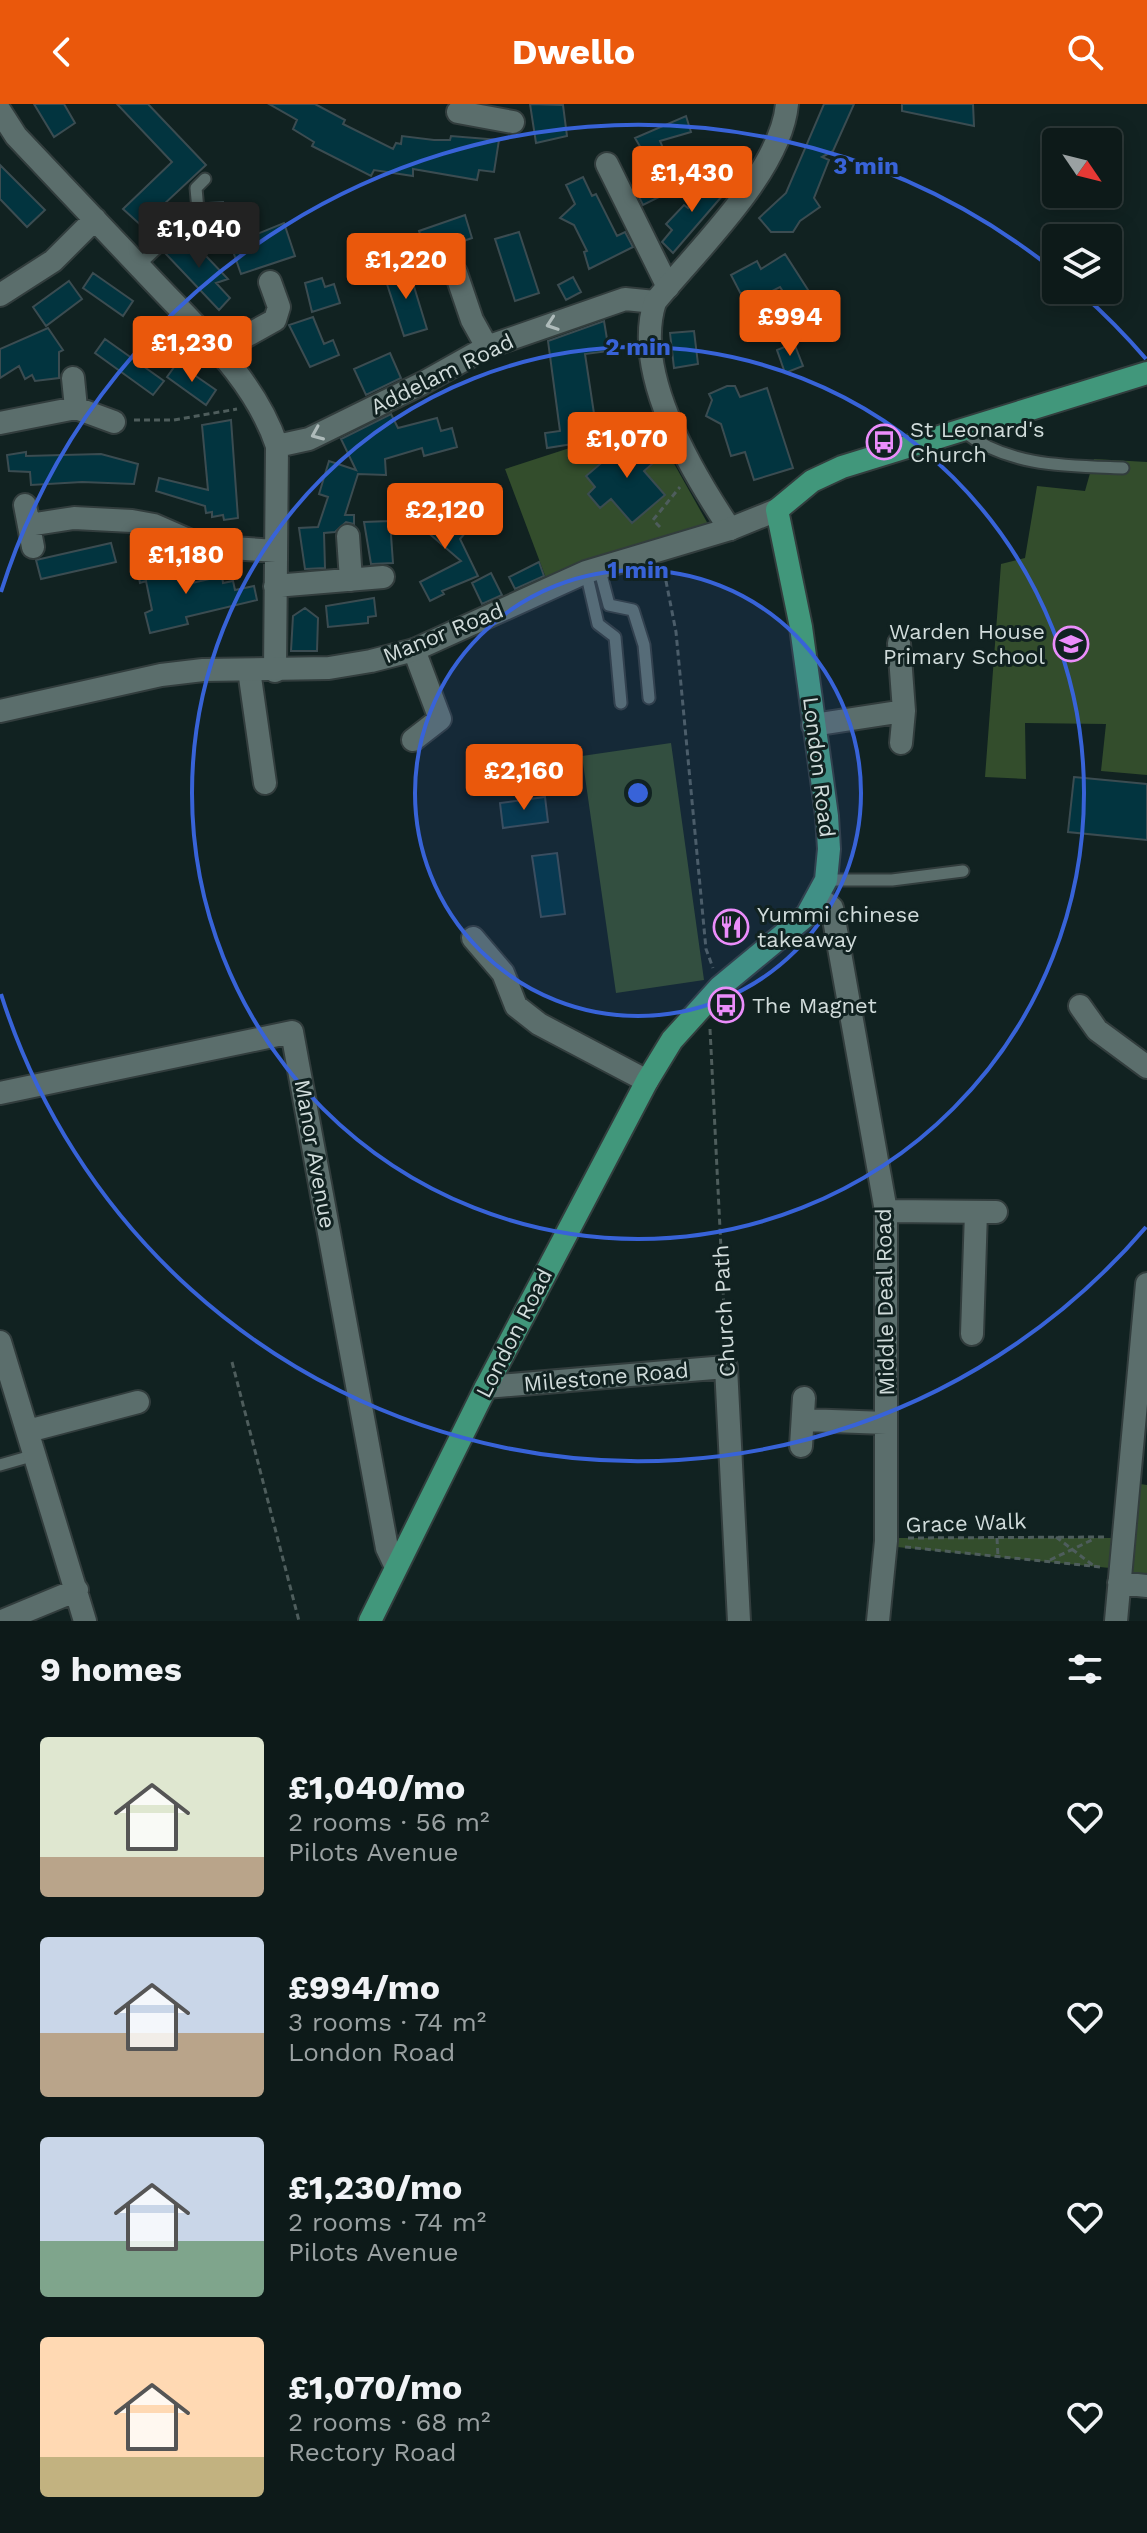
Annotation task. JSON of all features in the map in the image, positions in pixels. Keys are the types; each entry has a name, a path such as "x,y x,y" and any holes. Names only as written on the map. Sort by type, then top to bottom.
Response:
{"main road":[{"path":"777,510 812,481 842,467 959,428 1147,373"},
{"name":"London Road","path":"370,1621 486,1387 647,1081 672,1040 713,994 807,915 822,888 829,849 827,816 801,627 777,510"}],"street":[{"path":"730,529 703,486 658,388 649,356 648,325 662,294 765,168 785,127 787,104"},
{"path":"458,112 486,110 513,122"},
{"path":"0,111 16,136 219,351 260,405 277,446 275,671"},
{"path":"607,164 662,294"},
{"path":"0,295 53,261 95,219"},
{"path":"456,273 472,320 487,347"},
{"path":"219,351 275,320 279,307 270,282"},
{"name":"Addelam Road","path":"277,446 309,439 410,390 487,347 625,299 662,294"},
{"path":"73,378 76,408"},
{"path":"0,423 76,408 114,422"},
{"name":"Manor Road","path":"0,711 161,675 203,670 329,668 414,650 593,570 730,529 777,510"},
{"path":"29,526 74,518 104,518 154,525 202,546 276,551"},
{"path":"348,536 351,580"},
{"path":"275,586 383,577"},
{"path":"899,643 904,711 901,743"},
{"path":"413,740 446,717 414,650"},
{"path":"249,670 268,783"},
{"path":"813,725 904,711"},
{"name":"Middle Deal Road","path":"822,888 832,908 886,1211 886,1541 878,1621"},
{"path":"473,938 503,973 516,1006 539,1024 647,1081"},
{"path":"1080,1006 1097,1030 1147,1067"},
{"name":"Manor Avenue","path":"0,1093 292,1032 387,1548 396,1567"},
{"path":"886,1211 986,1212 972,1334"},
{"path":"1116,1621 1122,1538 1137,1484 1147,1284"},
{"path":"0,1342 85,1621"},
{"name":"Milestone Road","path":"486,1387 726,1367"},
{"name":"Church Path","path":"726,1367 739,1621"},
{"path":"28,1431 138,1402"},
{"path":"801,1446 805,1409 886,1423"},
{"path":"1120,1576 1147,1586"},
{"path":"2,1621 77,1590"}],"lane":[{"path":"200,229 196,188 205,179"},
{"path":"139,265 198,210"},
{"path":"959,428 984,445 1039,463 1123,468"},
{"path":"593,570 609,605 633,610 644,645 649,698"},
{"path":"593,570 598,624 615,637 621,703"},
{"path":"822,888 963,871"},
{"path":"0,1465 35,1455"}],"path":[{"path":"114,422 157,418 174,420 260,405"},
{"path":"668,547 653,520 683,484"},
{"name":"Church Path","path":"668,547 706,949 713,994 713,1068 726,1367"},
{"path":"232,1362 299,1621"},
{"path":"1056,1537 1095,1566"},
{"path":"1047,1561 1097,1537"},
{"name":"Grace Walk","path":"896,1538 1122,1538"},
{"path":"945,1538 946,1552"},
{"path":"997,1538 998,1557"},
{"name":"Grace Walk","path":"897,1547 1095,1566 1120,1576"}],"green space":[{"path":"632,422 654,428 708,524 546,578 505,469 585,443"},
{"name":"Warden House Primary School","path":"1094,459 1147,462 1147,775 1101,771 1106,724 1025,723 1026,779 985,777 1001,564 1025,558 1037,486 1085,491"},
{"path":"671,743 704,980 616,993 582,756"},
{"path":"1127,1482 1147,1485 1147,1586 1120,1569 897,1547 896,1538 1121,1538"}],"building":[{"path":"34,104 64,104 75,123 54,137"},
{"path":"117,104 148,104 206,165 163,205 166,209 160,215 169,225 155,238 123,209 172,162"},
{"path":"269,104 315,104 345,120 343,124 393,149 396,143 401,144 402,136 434,140 450,140 451,136 499,140 494,172 479,170 477,180 413,169 413,176 374,170 371,176 312,146 314,142 293,129 297,120"},
{"path":"530,104 563,105 567,136 536,143"},
{"path":"824,104 854,104 833,151 822,157 829,160 814,198 820,207 800,221 793,232 771,232 759,218 786,193"},
{"path":"902,104 973,104 974,126 902,111"},
{"path":"686,116 691,132 660,141 668,160 652,167 635,138"},
{"path":"736,148 749,156 731,187 716,170"},
{"path":"0,165 45,210 27,227 0,199"},
{"path":"712,173 723,195 673,253 662,242 672,230 666,224 684,205 688,208"},
{"path":"583,177 592,196 596,194 617,236 625,232 633,247 589,269 584,252 587,251 574,225 560,218 575,204 566,185"},
{"path":"651,181 659,197 643,205 635,189"},
{"path":"223,202 226,230 211,231 209,203"},
{"path":"465,215 472,238 426,254 419,231"},
{"path":"284,223 295,256 241,274 227,234 240,241"},
{"path":"519,232 539,293 515,301 495,239"},
{"path":"185,234 228,279 216,283 230,298 219,310 165,253"},
{"path":"785,254 810,293 792,305 780,287 746,304 731,275 757,261 761,269"},
{"path":"408,267 427,329 404,336 384,275"},
{"path":"93,273 133,301 123,316 83,288"},
{"path":"573,277 581,292 566,300 558,285"},
{"path":"322,278 325,287 334,284 340,303 312,312 305,283"},
{"path":"69,281 82,299 46,326 33,307"},
{"path":"313,317 324,344 333,340 339,355 310,367 289,325"},
{"path":"604,321 609,351 585,354 598,440 547,448 545,433 560,431 548,341"},
{"path":"48,328 63,350 59,352 59,378 35,381 32,375 25,379 19,366 0,378 0,349"},
{"path":"694,331 698,364 674,368 670,333"},
{"path":"105,339 164,381 153,395 95,353"},
{"path":"794,343 803,366 785,373 777,350"},
{"path":"390,353 401,378 366,395 354,369"},
{"path":"177,363 216,390 206,405 167,377"},
{"path":"735,386 740,397 767,388 793,468 754,480 745,452 731,456 721,424 706,416 712,400 709,394"},
{"path":"391,414 398,428 437,418 441,431 452,428 457,447 424,456 422,448 385,459 386,475 358,474 345,515 354,515 354,524 346,522 335,532 324,533 325,568 305,569 299,528 318,527 328,497 319,494 329,461 356,470 341,439"},
{"path":"231,420 238,518 224,520 223,515 212,517 212,512 206,513 205,506 156,491 159,478 208,490 202,425"},
{"path":"634,435 659,458 644,471 665,495 632,523 611,499 600,508 588,494 595,487 586,476"},
{"path":"26,452 26,456 101,454 138,464 134,484 82,482 31,485 30,472 9,471 7,455"},
{"path":"427,500 465,533 460,539 478,576 442,591 444,594 430,601 420,582 461,561 411,518"},
{"path":"390,521 393,563 371,564 364,522"},
{"path":"111,543 116,562 41,579 36,560"},
{"path":"539,562 544,576 515,589 509,577"},
{"path":"150,563 152,572 188,563 192,583 222,576 223,583 233,581 235,590 254,586 257,600 186,617 188,624 150,633 145,613 152,610 146,581 140,583 136,566"},
{"path":"491,573 502,595 482,604 472,583"},
{"path":"374,598 376,616 368,617 368,623 328,627 326,606"},
{"path":"305,608 318,618 317,651 291,651 293,616"},
{"path":"1074,777 1147,784 1147,840 1068,832"},
{"path":"545,797 548,822 503,828 500,803"},
{"path":"557,853 565,914 541,917 532,856"}],"place":[{"name":"St Leonard's Church","path":"884,442"},
{"name":"Warden House Primary School","path":"1071,644"},
{"name":"Yummi chinese takeaway","path":"731,927"},
{"name":"The Magnet","path":"726,1005"}]}
